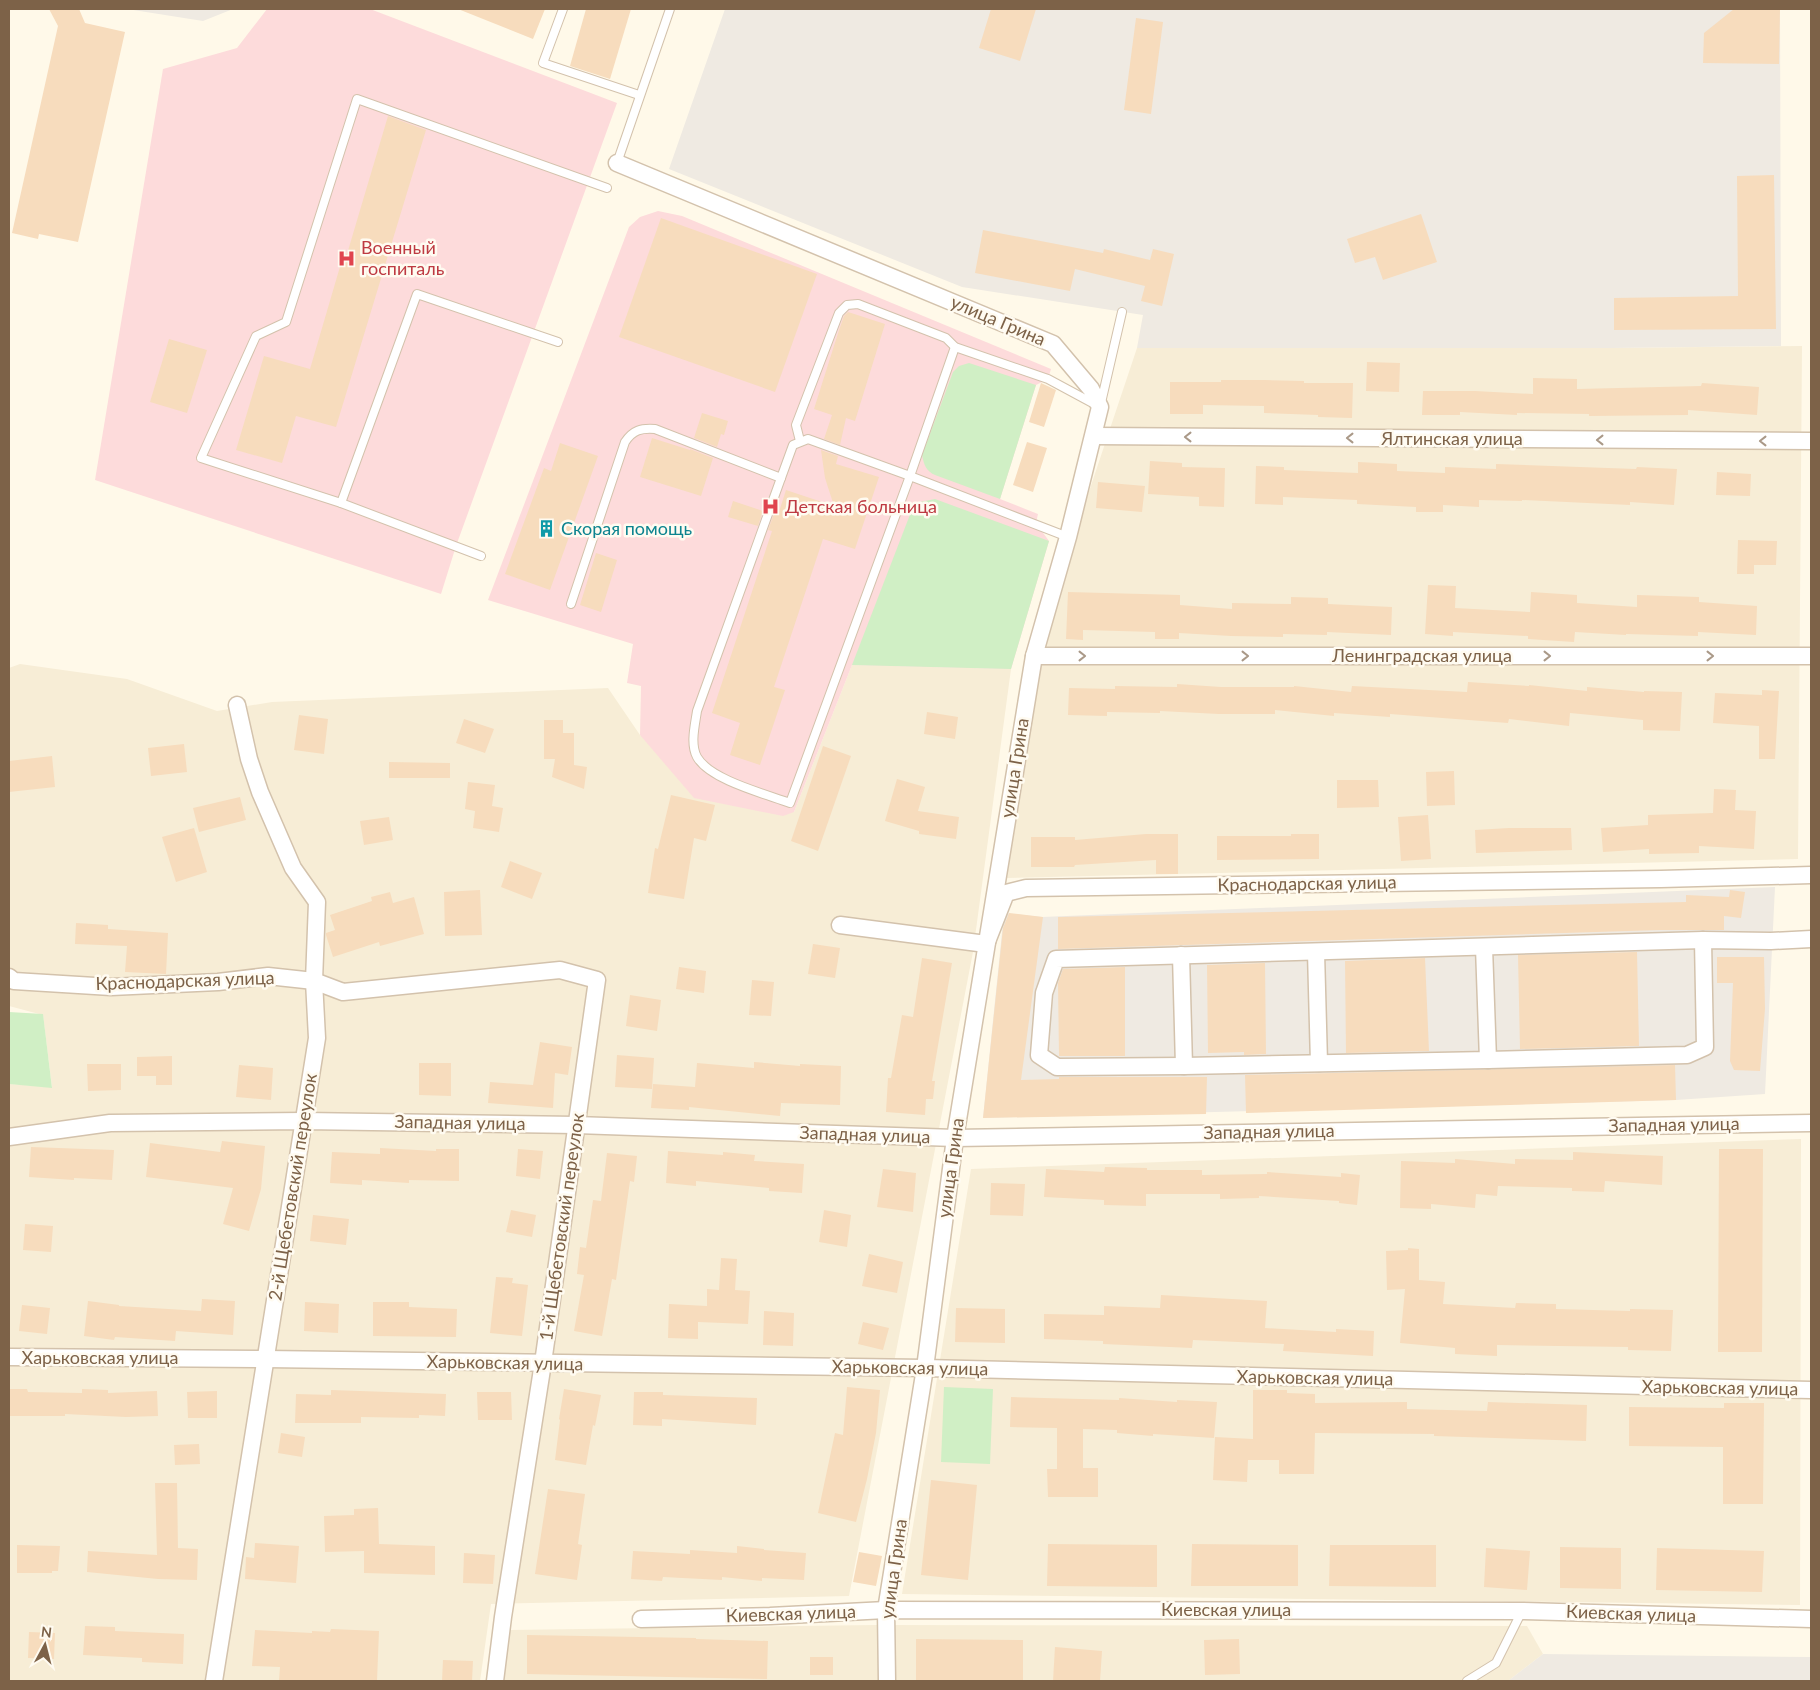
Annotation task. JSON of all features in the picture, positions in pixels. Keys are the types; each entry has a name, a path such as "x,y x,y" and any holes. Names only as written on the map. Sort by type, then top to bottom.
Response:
{"street":[{"name":"улица Грина","path":"617,163 1052,344 1091,389 1100,407 1068,537 1034,656 955,1138 925,1368 886,1610 887,1681"},
{"name":"Ялтинская улица","path":"1094,436 1811,441"},
{"name":"Ленинградская улица","path":"1034,656 1811,656"},
{"name":"2-й Щебетовский переулок","path":"214,1681 317,1038 314,981 317,902 293,868 260,792 249,759 237,705"},
{"name":"Краснодарская улица","path":"986,944 1006,893 1026,888 1661,879 1811,875"},
{"path":"840,925 986,944"},
{"path":"1703,940 1705,1047 1687,1055 1057,1067 1039,1055 1044,993 1056,959 1703,940 1771,942 1811,938"},
{"path":"1484,947 1488,1060"},
{"path":"1316,952 1319,1063"},
{"path":"1181,955 1184,1066"},
{"name":"Краснодарская улица","path":"9,977 14,981 111,987 218,982 268,976 314,981 343,992 560,970 597,980"},
{"name":"1-й Щебетовский переулок","path":"495,1681 503,1617 543,1363 597,980"},
{"name":"Западная улица","path":"9,1137 110,1123 304,1121 576,1125 955,1138 1811,1123"},
{"name":"Харьковская улица","path":"9,1357 925,1368 1811,1390"},
{"name":"Киевская улица","path":"640,1619 770,1616 886,1610 1522,1611 1811,1619"}],"lane":[{"path":"563,9 543,63 639,96"},
{"path":"617,163 670,9"},
{"path":"481,556 341,503 201,458 256,336 286,322 357,99 607,188"},
{"path":"341,503 417,294 558,342"},
{"path":"800,441 796,426 839,313 847,305 858,304 946,338 955,347 1048,379 1100,407 1122,312"},
{"path":"955,347 910,476 790,803 716,775 697,757 693,735 697,711 793,445 808,439 910,476 1068,537"},
{"path":"572,604 625,442 632,432 643,428 655,429 781,478"},
{"path":"1467,1681 1496,1663 1522,1611"}],"shaded area":[{"path":"127,9 233,9 203,21"},
{"name":"Военный госпиталь","path":"267,9 370,9 617,103 456,546 441,594 95,480 163,69 237,48"},
{"path":"725,9 1780,9 1781,346 1137,348 1143,315 962,287 669,169"},
{"name":"Детская больница","path":"658,211 682,216 1051,369 1048,379 1036,385 1000,499 1038,514 1036,523 1049,541 1011,669 852,665 794,812 783,816 694,798 640,735 641,686 627,683 633,644 488,600 629,227 640,217"},
{"path":"1802,346 1798,859 1007,878 1034,656 1137,348"},
{"path":"20,664 127,679 217,711 272,702 608,688 640,735 794,812 852,665 1011,669 973,952 849,1596 491,1604 480,1681 9,1681 9,1084 52,1087 43,1015 9,1006 9,668"},
{"path":"1775,887 1765,1094 1676,1100 983,1118 1004,913 1042,917"},
{"path":"1801,1139 1800,1605 902,1594 971,1169"},
{"path":"875,1625 1527,1626 1543,1654 1508,1681 503,1681 509,1630"},
{"path":"1543,1654 1810,1657 1811,1681 1508,1681"}],"green space":[{"path":"969,363 1036,385 1000,499 929,472 922,455 953,372 959,366"},
{"path":"935,499 1049,541 1011,669 852,665 911,512 920,502"},
{"path":"9,1012 43,1014 52,1088 9,1084"},
{"path":"944,1387 993,1389 990,1464 941,1462"}],"building":[{"path":"49,9 79,9 85,23 125,32 78,242 39,234 38,239 12,233 58,26"},
{"path":"458,9 545,9 533,39"},
{"path":"586,9 631,9 610,79 570,66"},
{"path":"991,9 1036,9 1020,61 979,48"},
{"path":"1734,9 1780,9 1779,64 1703,63 1704,33"},
{"path":"1136,18 1163,22 1151,114 1124,110"},
{"path":"388,116 426,130 336,427 296,416 282,463 236,450 264,356 310,369 344,253 347,254"},
{"path":"1774,175 1776,329 1614,330 1614,298 1738,296 1737,176"},
{"path":"1421,214 1437,262 1383,280 1375,257 1355,263 1347,239"},
{"path":"661,218 817,274 775,392 619,337"},
{"path":"983,230 1103,253 1104,249 1150,260 1153,249 1174,254 1162,306 1141,301 1145,286 1075,269 1070,291 975,273"},
{"path":"848,312 885,324 855,421 846,418 840,445 824,439 832,415 814,409 839,330 844,316"},
{"path":"169,339 207,350 187,413 150,402"},
{"path":"1367,362 1400,363 1399,392 1366,391"},
{"path":"1533,378 1577,379 1577,389 1701,386 1702,383 1759,387 1757,415 1688,410 1688,415 1589,416 1589,414 1517,413 1517,415 1460,412 1460,415 1422,415 1423,391 1533,394"},
{"path":"1221,380 1353,383 1352,418 1264,413 1264,406 1203,405 1203,414 1170,414 1170,382 1221,382"},
{"path":"1041,383 1056,390 1044,427 1029,422"},
{"path":"702,413 728,421 724,435 721,434 717,447 694,438"},
{"path":"652,438 713,458 701,496 640,477"},
{"path":"1027,442 1047,448 1033,492 1013,485"},
{"name":"Скорая помощь","path":"560,443 598,456 550,590 505,574 544,468 551,471"},
{"path":"821,450 838,456 836,464 879,477 855,549 823,539 774,687 785,690 760,765 730,755 740,723 712,713 772,531 768,530 774,514 778,515 786,490 834,506 825,478"},
{"path":"1150,461 1182,463 1182,467 1225,468 1224,507 1199,506 1199,497 1148,494"},
{"path":"1358,462 1397,464 1397,471 1445,473 1445,467 1496,469 1496,464 1677,469 1674,505 1630,502 1630,505 1479,500 1479,507 1443,505 1443,512 1416,512 1416,507 1357,504 1357,500 1283,497 1283,505 1255,504 1256,466 1284,467 1284,470 1358,473"},
{"path":"1717,472 1751,474 1750,496 1716,495"},
{"path":"1098,482 1145,486 1142,512 1096,508"},
{"path":"733,501 763,511 758,526 728,517"},
{"path":"1738,540 1777,541 1776,565 1754,565 1754,574 1737,574"},
{"path":"596,553 617,560 601,612 580,605"},
{"path":"1428,585 1456,586 1455,608 1530,612 1531,592 1577,595 1577,603 1637,607 1637,595 1699,597 1699,602 1757,606 1756,635 1698,632 1698,636 1626,635 1575,632 1574,642 1528,639 1528,636 1453,632 1453,636 1425,634"},
{"path":"1068,592 1180,595 1180,605 1232,609 1232,603 1291,604 1291,597 1328,598 1328,604 1392,607 1391,635 1327,632 1327,635 1283,634 1283,637 1179,633 1179,639 1155,639 1155,632 1083,630 1083,640 1066,639"},
{"path":"1468,682 1529,685 1587,691 1587,687 1644,692 1682,692 1680,731 1643,730 1643,720 1570,713 1569,726 1509,719 1508,723 1390,714 1390,717 1334,713 1334,716 1275,710 1275,714 1160,711 1160,713 1107,712 1107,716 1068,715 1069,688 1115,689 1115,686 1177,687 1177,684 1221,687 1294,686 1351,692 1352,686 1467,692"},
{"path":"1762,690 1779,691 1775,759 1759,759 1759,726 1713,723 1715,693 1762,695"},
{"path":"927,712 958,717 955,739 924,734"},
{"path":"299,715 328,719 324,754 294,750"},
{"path":"464,719 494,729 485,753 456,743"},
{"path":"544,720 563,720 563,733 574,733 574,765 587,767 584,789 552,777 555,759 544,759"},
{"path":"184,744 187,772 151,776 148,748"},
{"path":"823,746 851,756 818,851 791,841"},
{"path":"52,756 55,787 9,792 9,761"},
{"path":"389,762 450,763 450,778 389,778"},
{"path":"1454,771 1455,805 1427,806 1426,772"},
{"path":"897,779 925,787 918,811 959,817 956,839 919,834 919,831 885,821"},
{"path":"1337,780 1378,780 1379,807 1337,808"},
{"path":"468,782 495,785 492,806 503,808 499,832 473,828 475,811 465,809"},
{"path":"1714,789 1736,790 1735,810 1756,811 1754,849 1699,846 1699,853 1649,854 1649,849 1603,852 1601,828 1648,825 1648,815 1713,813"},
{"path":"671,795 715,805 706,841 694,838 684,899 648,893 655,848 658,849"},
{"path":"240,797 246,820 199,832 193,808"},
{"path":"1428,815 1431,859 1401,861 1398,817"},
{"path":"389,817 393,840 364,845 360,821"},
{"path":"194,828 207,872 176,882 162,837"},
{"path":"1571,828 1572,850 1476,853 1475,830"},
{"path":"1146,834 1178,834 1178,874 1156,874 1156,860 1075,865 1074,867 1031,867 1031,837 1075,837 1075,840"},
{"path":"1291,834 1319,834 1319,859 1217,860 1217,836 1291,836"},
{"path":"510,861 542,873 532,899 501,887"},
{"path":"480,890 482,935 445,936 444,892"},
{"path":"1730,890 1745,892 1741,918 1724,916 1724,930 1660,930 1058,949 1058,917 1686,902 1686,895 1729,897"},
{"path":"390,892 393,903 414,897 424,934 380,946 379,942 333,957 326,935 326,933 335,930 330,915 372,901 371,897"},
{"path":"1009,913 1043,917 1021,1080 1059,1079 1059,1077 1207,1077 1206,1114 983,1118 1003,928"},
{"path":"76,923 108,925 108,929 168,933 166,974 125,972 127,946 75,944"},
{"path":"813,944 840,948 835,978 808,974"},
{"path":"1637,952 1639,1046 1520,1049 1518,955"},
{"path":"1717,957 1764,957 1765,1009 1760,1071 1734,1070 1730,1061 1733,983 1717,983"},
{"path":"922,958 952,963 932,1081 935,1081 933,1099 926,1099 925,1115 886,1112 888,1078 891,1078 902,1015 913,1017"},
{"path":"1425,958 1429,1051 1346,1053 1345,961"},
{"path":"1265,963 1266,1054 1244,1055 1244,1052 1208,1053 1207,965"},
{"path":"679,967 706,971 704,993 676,989"},
{"path":"1125,967 1125,1056 1059,1056 1058,983 1063,969"},
{"path":"752,980 774,982 771,1016 749,1015"},
{"path":"630,995 661,1000 657,1031 626,1026"},
{"path":"540,1042 572,1047 568,1075 555,1073 553,1108 488,1103 490,1082 533,1085"},
{"path":"617,1055 654,1058 652,1089 615,1087"},
{"path":"172,1056 172,1085 156,1085 156,1076 137,1076 137,1057"},
{"path":"754,1062 800,1066 800,1064 841,1066 840,1105 781,1103 780,1116 689,1107 689,1110 651,1108 653,1084 695,1087 697,1063 754,1068"},
{"path":"419,1063 451,1063 451,1096 419,1095"},
{"path":"87,1064 121,1064 121,1090 88,1091"},
{"path":"239,1065 273,1068 271,1100 236,1097"},
{"path":"1675,1065 1676,1100 1246,1113 1245,1075"},
{"path":"222,1141 265,1146 261,1189 249,1231 223,1224 233,1188 146,1177 150,1143 220,1152"},
{"path":"31,1147 114,1150 112,1180 29,1177"},
{"path":"380,1148 436,1151 436,1149 459,1149 459,1181 409,1180 409,1183 362,1180 362,1185 330,1183 332,1152 380,1154"},
{"path":"518,1149 543,1151 540,1179 516,1176"},
{"path":"1719,1149 1763,1149 1762,1352 1718,1352"},
{"path":"668,1151 723,1155 723,1152 755,1155 754,1161 804,1164 802,1193 769,1191 769,1188 696,1181 696,1186 666,1183"},
{"path":"1573,1152 1663,1156 1662,1185 1605,1181 1604,1192 1572,1191 1572,1188 1498,1186 1497,1196 1476,1194 1475,1208 1431,1204 1431,1209 1400,1208 1401,1161 1455,1163 1455,1159 1515,1164 1515,1159 1573,1160"},
{"path":"607,1153 637,1156 634,1182 630,1181 616,1280 612,1279 602,1336 574,1331 584,1275 577,1274 580,1247 586,1248 593,1200 601,1201"},
{"path":"1105,1167 1147,1168 1147,1170 1202,1170 1202,1175 1267,1174 1267,1172 1341,1177 1341,1173 1360,1175 1357,1205 1339,1203 1339,1201 1259,1196 1259,1198 1220,1199 1220,1194 1146,1194 1146,1206 1104,1205 1104,1200 1044,1197 1046,1169 1104,1172"},
{"path":"883,1169 916,1173 913,1212 877,1207"},
{"path":"991,1183 1025,1184 1023,1216 990,1215"},
{"path":"511,1210 536,1215 532,1237 506,1232"},
{"path":"824,1210 851,1215 847,1247 819,1242"},
{"path":"313,1215 349,1219 346,1245 310,1241"},
{"path":"25,1224 53,1226 51,1252 23,1250"},
{"path":"1408,1248 1419,1249 1419,1280 1445,1282 1443,1304 1515,1308 1516,1303 1556,1304 1556,1309 1673,1310 1671,1351 1628,1350 1628,1347 1497,1345 1497,1356 1455,1354 1455,1348 1400,1343 1405,1289 1387,1290 1386,1251 1408,1250"},
{"path":"869,1254 903,1262 897,1293 862,1286"},
{"path":"721,1258 737,1259 735,1290 750,1291 748,1324 698,1322 698,1339 668,1338 669,1304 707,1306 707,1289 719,1290"},
{"path":"496,1277 513,1278 512,1283 528,1285 522,1336 490,1333"},
{"path":"1161,1295 1267,1301 1265,1328 1336,1332 1336,1329 1374,1331 1373,1356 1283,1351 1284,1344 1193,1340 1192,1348 1103,1344 1103,1341 1044,1339 1044,1314 1104,1315 1104,1306 1160,1308"},
{"path":"202,1299 235,1301 233,1335 176,1331 175,1341 115,1337 114,1340 84,1336 88,1301 119,1306 201,1311"},
{"path":"305,1302 339,1304 338,1333 304,1331"},
{"path":"373,1302 409,1302 409,1307 457,1309 456,1337 373,1336"},
{"path":"22,1305 50,1308 47,1334 19,1331"},
{"path":"956,1308 1005,1309 1005,1343 955,1342"},
{"path":"764,1311 794,1313 793,1346 763,1345"},
{"path":"863,1322 889,1328 883,1350 858,1344"},
{"path":"847,1387 880,1390 876,1433 856,1522 818,1513 835,1433 843,1435"},
{"path":"9,1389 27,1389 28,1392 82,1393 82,1389 108,1390 108,1393 157,1391 158,1416 126,1417 65,1414 65,1416 9,1416"},
{"path":"564,1389 601,1395 595,1426 593,1425 586,1465 555,1460"},
{"path":"331,1390 446,1394 445,1416 419,1415 419,1418 361,1417 361,1423 295,1423 296,1394 331,1395"},
{"path":"1253,1390 1287,1390 1287,1393 1315,1394 1315,1403 1407,1402 1407,1409 1487,1411 1488,1402 1587,1405 1586,1441 1434,1436 1434,1434 1315,1433 1314,1474 1279,1474 1279,1460 1248,1460 1247,1482 1213,1480 1215,1437 1253,1439"},
{"path":"217,1391 217,1418 188,1418 187,1392"},
{"path":"477,1392 511,1392 512,1420 478,1420"},
{"path":"634,1392 663,1392 663,1395 757,1398 756,1425 662,1419 662,1426 633,1425"},
{"path":"1011,1397 1119,1400 1119,1398 1177,1402 1177,1400 1217,1402 1214,1438 1153,1434 1153,1436 1117,1433 1117,1430 1083,1429 1083,1468 1098,1468 1098,1497 1048,1497 1047,1469 1057,1469 1057,1428 1010,1427"},
{"path":"1724,1403 1764,1403 1763,1504 1723,1504 1723,1447 1629,1446 1629,1407 1724,1408"},
{"path":"281,1433 305,1437 302,1457 278,1453"},
{"path":"199,1444 200,1464 175,1465 174,1445"},
{"path":"931,1480 977,1485 968,1580 921,1575"},
{"path":"155,1483 177,1483 178,1548 198,1549 197,1580 158,1579 87,1572 88,1551 157,1555"},
{"path":"548,1489 585,1494 578,1544 582,1545 577,1580 535,1574"},
{"path":"378,1508 379,1544 435,1546 435,1575 364,1573 364,1551 325,1552 324,1516 354,1515 354,1509"},
{"path":"255,1543 299,1546 296,1583 245,1579 246,1557 254,1558"},
{"path":"1048,1544 1157,1545 1157,1587 1047,1586"},
{"path":"1192,1544 1298,1545 1298,1586 1191,1586"},
{"path":"17,1545 60,1546 58,1571 52,1571 52,1573 17,1573"},
{"path":"1330,1545 1436,1545 1436,1587 1329,1586"},
{"path":"737,1546 806,1553 804,1580 762,1578 762,1581 722,1577 722,1580 663,1577 662,1581 631,1579 633,1551 690,1554 690,1550 737,1553"},
{"path":"1560,1547 1621,1548 1621,1589 1560,1588"},
{"path":"1486,1548 1530,1551 1527,1590 1484,1587"},
{"path":"1657,1548 1764,1551 1762,1592 1656,1590"},
{"path":"859,1552 882,1556 876,1586 853,1582"},
{"path":"464,1553 495,1555 493,1584 463,1583"},
{"path":"85,1626 115,1627 115,1631 184,1634 183,1664 142,1662 142,1658 83,1655"},
{"path":"331,1629 379,1631 377,1681 279,1681 280,1667 252,1666 255,1630 312,1633 312,1631 330,1632"},
{"path":"29,1632 55,1633 54,1659 28,1658"},
{"path":"527,1635 768,1641 767,1679 527,1674"},
{"path":"916,1639 1023,1640 1023,1681 916,1681"},
{"path":"1239,1639 1240,1674 1205,1675 1204,1640"},
{"path":"1055,1647 1102,1651 1100,1681 1053,1681"},
{"path":"810,1657 833,1657 833,1675 810,1675"},
{"path":"443,1660 473,1661 472,1681 442,1681"}],"place":[{"name":"Военный госпиталь","path":"347,258"},
{"name":"Детская больница","path":"771,507"},
{"name":"Скорая помощь","path":"547,529"}]}
